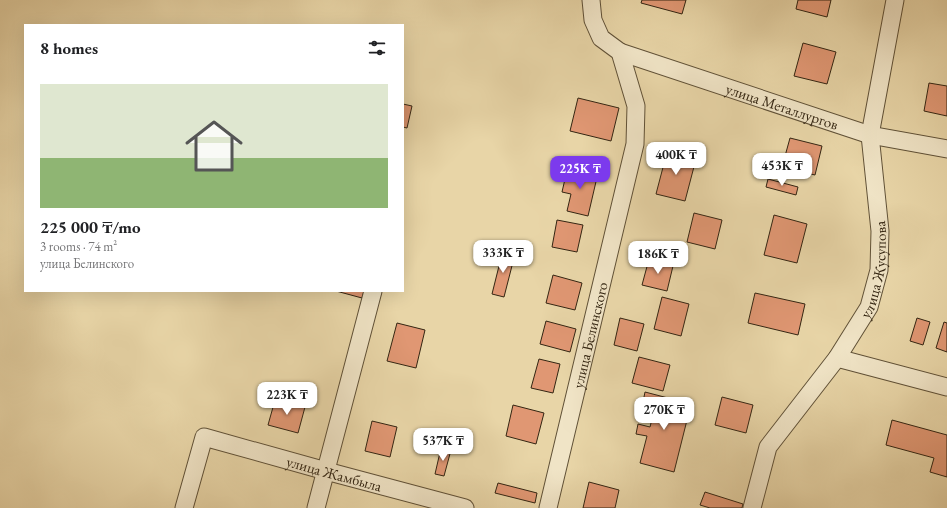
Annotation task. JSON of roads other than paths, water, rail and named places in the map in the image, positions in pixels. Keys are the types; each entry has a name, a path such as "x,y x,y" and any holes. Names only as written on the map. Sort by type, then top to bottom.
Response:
{"street":[{"name":"улица Металлургов","path":"591,0 593,20 601,38 623,60 870,134 947,149"},
{"name":"улица Жусупова","path":"752,508 768,447 837,358 869,307 879,270 880,231 870,134 895,0"},
{"name":"улица Белинского","path":"548,508 634,144 636,106 623,60"},
{"path":"316,508 373,292"},
{"path":"837,358 947,387"},
{"name":"улица Жамбыла","path":"184,508 204,437 465,508"}]}
